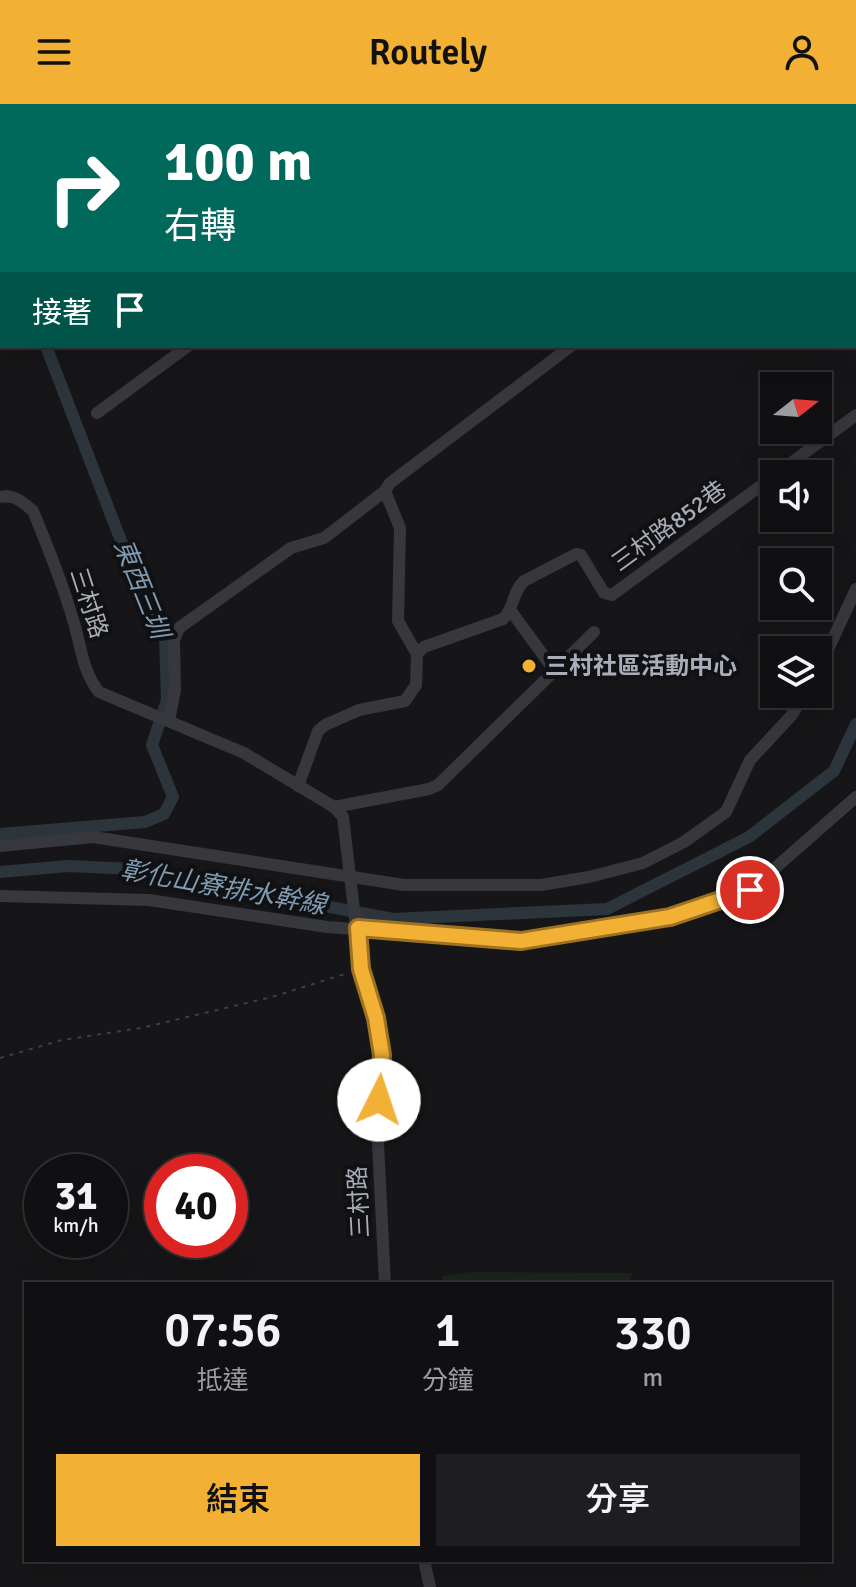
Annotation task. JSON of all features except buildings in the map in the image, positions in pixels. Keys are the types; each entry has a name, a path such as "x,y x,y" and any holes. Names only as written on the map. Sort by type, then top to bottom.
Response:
{"street":[{"path":"97,413 185,348"},
{"path":"351,881 343,817 334,807 244,753 167,720 175,690 174,640 179,628 291,548 324,538 385,491 390,483 568,348"},
{"name":"三村路852巷","path":"795,460 856,415"},
{"name":"三村路852巷","path":"511,611 518,587 524,581 576,554 581,555 597,586 604,593 612,595 760,486"},
{"path":"298,786 318,731 325,725 359,710 405,701 416,685 417,654 398,621 400,528 385,491"},
{"name":"三村路","path":"0,497 8,495 22,501 33,511 73,621 91,683 99,692 167,720"},
{"path":"832,641 856,589"},
{"path":"417,654 424,647 503,619 511,611 554,670"},
{"path":"334,807 438,785 594,632"},
{"path":"0,846 93,837 351,881 404,885 541,885 643,863 684,842 726,812 750,760 796,708"},
{"path":"0,896 149,900 327,927 521,941 670,917 750,890 856,797"},
{"name":"三村路","path":"351,881 361,969 376,1018 382,1055 377,1123 385,1282"},
{"path":"424,1562 430,1587"}],"path":[{"path":"0,1058 62,1040 141,1028 272,997 361,969"}],"shaded area":[{"path":"471,1272 633,1273 629,1282 442,1282 443,1276"}],"waterway":[{"name":"東西三圳","path":"0,834 145,822 164,814 173,797 152,745 167,700 165,636 143,598 47,348"},
{"name":"彰化山寮排水幹線","path":"0,872 68,866 133,869 393,919 607,909 749,837 834,771 856,724"}],"place":[{"name":"三村社區活動中心","path":"529,666"}],"route":[{"path":"379,1100 382,1055 376,1018 361,969 358,928 521,941 592,927 670,917 750,890"}]}
